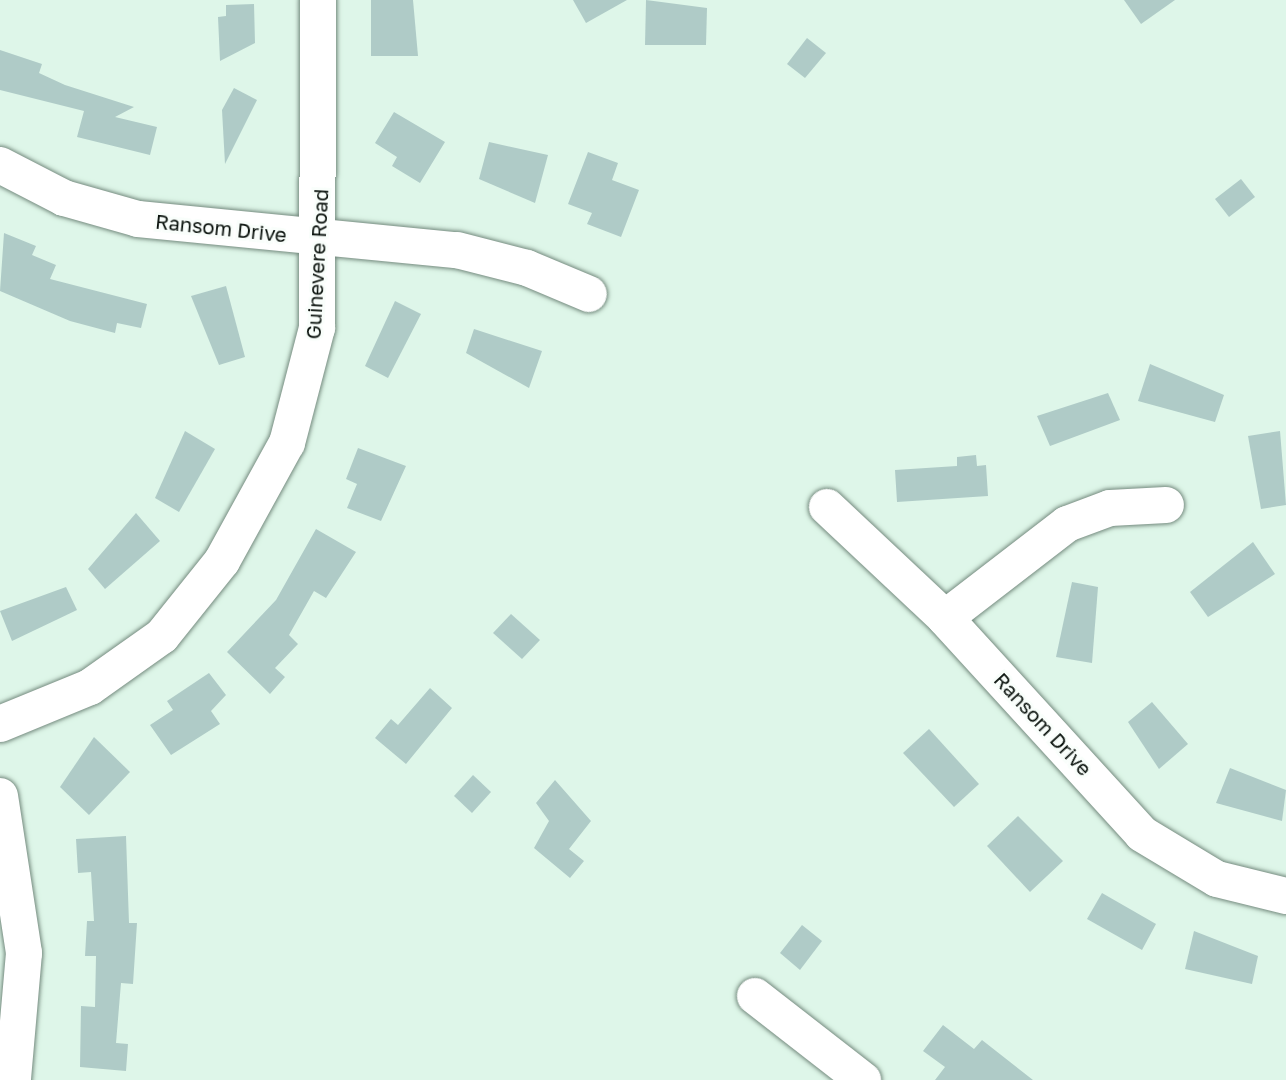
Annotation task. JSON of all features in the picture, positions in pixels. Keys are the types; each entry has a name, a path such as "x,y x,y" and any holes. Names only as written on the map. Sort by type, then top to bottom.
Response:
{"street":[{"name":"Guinevere Road","path":"0,724 57,704 139,657 222,561 297,418 317,328 322,239 318,0"},
{"name":"Ransom Drive","path":"0,165 64,198 138,219 485,255 589,294"},
{"path":"945,618 1067,524 1110,508 1166,505"},
{"name":"Ransom Drive","path":"827,507 945,618 1142,834 1217,879 1286,896"},
{"path":"0,796 24,953 13,1080"},
{"path":"755,996 863,1080"}],"building":[{"path":"371,0 413,0 418,56 371,56"},
{"path":"573,0 627,0 586,23"},
{"path":"646,0 707,8 706,45 645,45"},
{"path":"1124,0 1175,0 1141,24"},
{"path":"254,4 255,43 220,61 218,17 226,16 226,5"},
{"path":"807,38 826,53 805,78 787,64"},
{"path":"0,50 42,64 39,73 65,85 134,107 115,117 157,127 150,155 77,137 84,111 0,90"},
{"path":"234,88 257,100 225,164 222,110"},
{"path":"394,112 445,142 420,183 392,166 397,157 375,143"},
{"path":"489,142 548,155 535,203 479,179"},
{"path":"588,152 618,163 612,180 639,190 621,237 587,224 592,213 568,204"},
{"path":"1241,179 1255,197 1229,217 1215,199"},
{"path":"4,233 36,246 32,255 56,265 50,279 147,304 141,328 117,323 115,333 70,321 0,291"},
{"path":"226,286 245,357 219,365 191,296"},
{"path":"395,301 421,314 388,378 365,366"},
{"path":"474,329 542,351 529,388 466,353"},
{"path":"1150,364 1224,395 1215,422 1138,401"},
{"path":"1108,393 1120,420 1050,446 1037,416"},
{"path":"185,431 215,449 179,512 155,498"},
{"path":"1280,431 1286,505 1261,509 1248,436"},
{"path":"358,448 406,466 381,521 347,508 357,484 346,479"},
{"path":"976,455 977,466 986,465 988,496 897,502 895,470 957,466 957,457"},
{"path":"136,513 160,541 105,589 88,569"},
{"path":"316,529 356,552 326,598 314,591 289,635 298,644 275,668 285,677 270,694 227,652 276,600"},
{"path":"1253,542 1275,574 1208,617 1190,592"},
{"path":"1072,582 1098,587 1092,663 1056,657"},
{"path":"66,587 77,610 12,641 0,611"},
{"path":"511,614 540,640 522,659 493,633"},
{"path":"209,673 226,695 211,711 220,724 171,755 150,725 173,710 167,701"},
{"path":"430,688 452,708 406,764 375,738 391,719 398,725"},
{"path":"1152,702 1188,744 1159,769 1128,722"},
{"path":"929,729 979,784 954,807 903,753"},
{"path":"94,737 130,772 89,815 60,787"},
{"path":"1230,768 1286,790 1282,821 1216,803"},
{"path":"473,775 491,792 472,813 454,796"},
{"path":"555,780 591,821 569,849 584,861 570,878 534,848 549,821 536,803"},
{"path":"1018,816 1063,861 1030,892 987,846"},
{"path":"126,836 129,923 137,923 133,984 121,983 116,1043 128,1044 126,1071 80,1067 81,1006 95,1007 96,956 85,956 87,921 94,921 91,872 78,873 76,839"},
{"path":"1102,893 1156,924 1142,950 1087,919"},
{"path":"802,925 822,941 800,970 780,953"},
{"path":"1194,931 1258,956 1252,984 1185,969"},
{"path":"943,1025 974,1049 982,1040 1033,1080 935,1080 945,1067 923,1051"}]}
